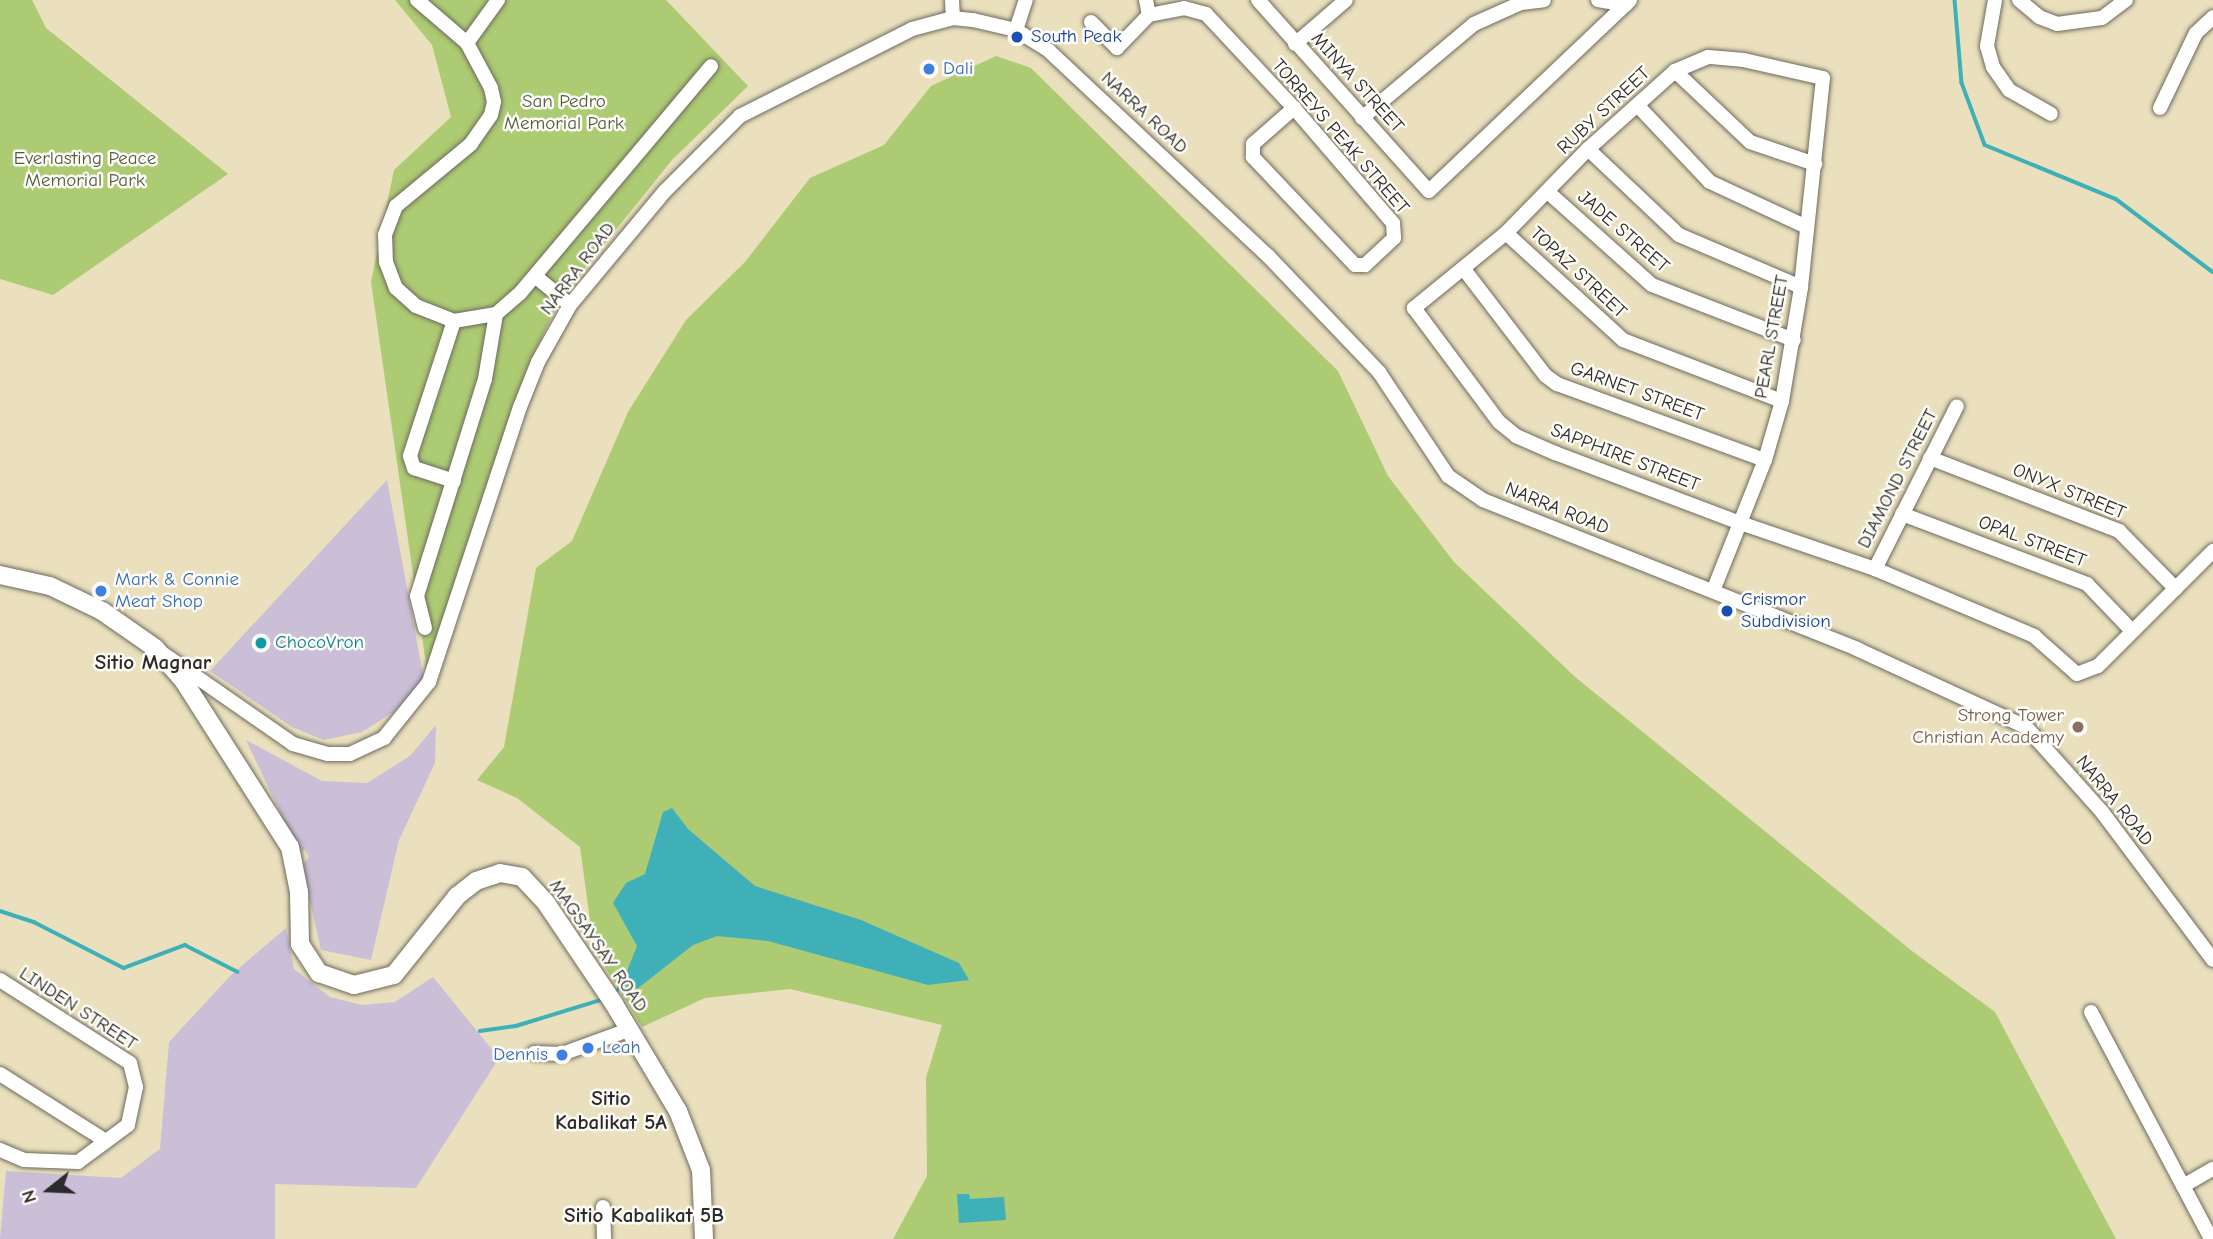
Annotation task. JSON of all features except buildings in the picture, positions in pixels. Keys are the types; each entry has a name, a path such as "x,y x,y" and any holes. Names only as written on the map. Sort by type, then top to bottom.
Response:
{"main road":[{"name":"MAGSAYSAY ROAD","path":"0,575 67,592 155,648 189,689 279,823 296,868 300,944 319,973 354,985 394,975 457,896 476,881 510,872 522,877 546,903 631,1029 694,1147 703,1182 705,1239"}],"street":[{"path":"417,0 467,43 491,88 491,115 471,144 396,206 389,219 384,248 396,288 416,306 454,321 496,314"},
{"path":"467,43 498,0"},
{"path":"952,0 953,18"},
{"path":"1016,30 1027,0"},
{"path":"1091,23 1117,48 1149,15 1146,0"},
{"name":"MINYA STREET","path":"1258,0 1429,191 1628,3"},
{"path":"1295,44 1346,0"},
{"path":"1362,118 1474,24 1521,4 1544,0"},
{"path":"1598,0 1628,3"},
{"path":"1995,0 1987,46 1993,67 2009,90 2051,114"},
{"path":"2020,0 2039,17 2057,24 2102,18 2126,0"},
{"name":"TORREYS PEAK STREET","path":"1149,15 1184,8 1206,14 1294,108 1392,223 1394,239 1365,265 1354,265 1253,157 1253,144 1294,108"},
{"name":"NARRA ROAD","path":"155,648 293,744 328,754 350,754 384,738 429,682 525,396 570,305 664,191 740,116 912,29 953,18 1016,30 1079,78 1268,256 1379,372 1448,476 1483,500 1857,649 2026,727 2102,812 2213,960"},
{"path":"2160,108 2196,33 2213,18"},
{"name":"RUBY STREET","path":"1413,308 1506,233 1549,193 1588,149 1639,107 1675,71 1708,57 1744,60 1823,78"},
{"path":"425,628 417,596 485,379 496,314 535,275 711,66"},
{"path":"1675,71 1750,142 1815,164"},
{"name":"PEARL STREET","path":"1713,591 1765,460 1782,401 1801,287 1823,78"},
{"path":"1639,107 1710,182 1807,227"},
{"path":"1588,149 1679,235 1801,287"},
{"name":"JADE STREET","path":"1549,193 1652,285 1794,341"},
{"name":"TOPAZ STREET","path":"1506,233 1623,340 1782,401"},
{"name":"GARNET STREET","path":"1463,268 1546,376 1557,384 1765,460"},
{"path":"535,275 570,305"},
{"name":"SAPPHIRE STREET","path":"1413,308 1479,401 1516,436 1740,523 1875,569 2034,636 2077,674 2093,671 2132,631"},
{"path":"454,321 410,456 414,468 454,481"},
{"name":"DIAMOND STREET","path":"1875,569 1956,406"},
{"name":"ONYX STREET","path":"1930,458 2119,531 2176,589"},
{"name":"OPAL STREET","path":"1902,514 2087,584 2132,631"},
{"path":"2132,631 2213,551"},
{"name":"LINDEN STREET","path":"0,981 130,1063 136,1087 134,1114 128,1125 106,1141"},
{"path":"2091,1012 2211,1239"},
{"path":"534,1053 562,1054 631,1029"},
{"path":"0,1074 106,1141 73,1163 24,1160 0,1150"},
{"path":"2183,1186 2213,1169"},
{"path":"603,1207 604,1239"}],"shaded area":[{"path":"387,480 424,680 395,711 362,732 324,740 292,727 210,671"},
{"path":"436,725 435,763 399,840 371,960 321,950 302,865 309,857 305,850 299,852 246,740 322,781 367,783 410,756"},
{"path":"286,928 294,969 330,997 362,1005 395,1002 433,977 499,1058 416,1188 275,1184 275,1239 0,1239 6,1171 121,1178 160,1149 169,1042 232,974"}],"green space":[{"name":"Everlasting Peace Memorial Park","path":"0,0 32,0 46,28 228,174 53,295 0,279"},
{"name":"San Pedro Memorial Park","path":"395,0 666,0 748,86 672,160 560,299 529,364 427,671 371,282 394,170 451,117 432,45"},
{"path":"996,56 1031,68 1338,371 1388,476 1454,562 1574,676 1912,951 1995,1012 2116,1239 893,1239 927,1176 926,1078 942,1025 790,989 705,998 642,1027 594,949 580,847 517,798 477,780 504,747 536,568 572,541 628,412 686,320 745,262 810,178 884,145 931,86"}],"water":[{"path":"672,808 688,829 755,886 861,920 959,963 969,980 928,985 768,941 717,936 693,945 637,989 625,976 637,946 613,903 626,883 645,874 663,812"},
{"path":"957,1194 969,1194 970,1199 1004,1197 1006,1220 959,1223"}],"waterway":[{"path":"1955,0 1962,83 1985,145 2116,199 2213,272"},
{"path":"0,911 34,922 124,968 185,945 238,972"},
{"path":"613,993 633,980"},
{"path":"480,1031 516,1026 604,999"}],"place":[{"name":"South Peak","path":"1017,37"},
{"name":"Dali","path":"929,69"},
{"name":"Mark & Connie Meat Shop","path":"101,591"},
{"name":"Crismor Subdivision","path":"1727,611"},
{"name":"ChocoVron","path":"261,643"},
{"name":"Strong Tower Christian Academy","path":"2078,727"},
{"name":"Leah","path":"588,1048"},
{"name":"Dennis","path":"562,1055"}],"district":[{"name":"Sitio Magnar","path":"153,662"},
{"name":"Sitio Kabalikat 5A","path":"611,1110"},
{"name":"Sitio Kabalikat 5B","path":"644,1215"}]}
